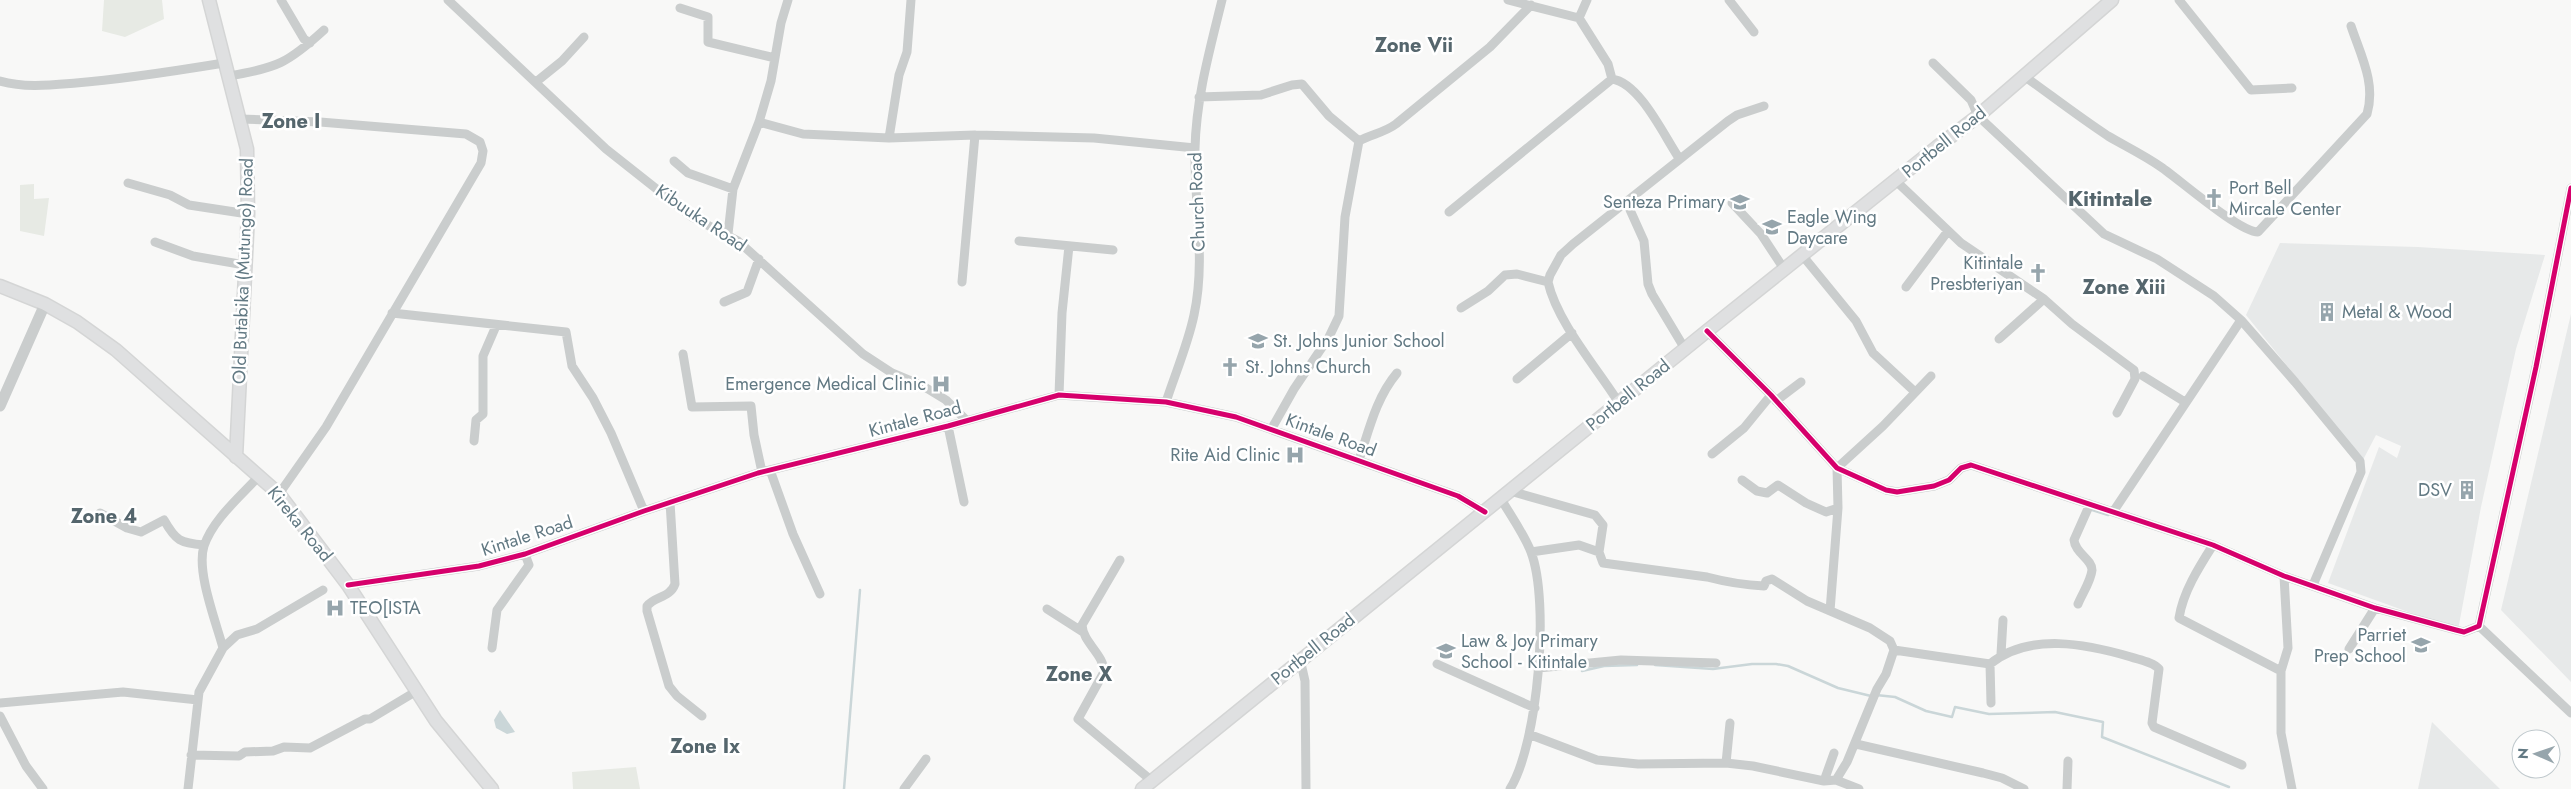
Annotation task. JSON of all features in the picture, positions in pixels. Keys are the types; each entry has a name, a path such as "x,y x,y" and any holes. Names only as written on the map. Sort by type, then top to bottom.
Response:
{"main road":[{"name":"Old Butabika (Mutungo) Road","path":"209,0 246,149 248,214 236,457"},
{"name":"Portbell Road","path":"1147,785 1784,269 1978,116 2112,0"},
{"name":"Kireka Road","path":"0,286 44,304 77,322 116,350 279,494 348,585 416,692 492,789"}],"street":[{"path":"281,0 304,39 310,43"},
{"path":"728,234 733,189 759,122 788,0"},
{"path":"889,138 899,75 907,52 911,0"},
{"name":"Church Road","path":"1166,402 1194,316 1198,287 1200,242 1196,217 1195,148 1199,97 1222,0"},
{"path":"1508,0 1579,18 1608,64 1612,79"},
{"path":"1579,18 1587,0"},
{"path":"1729,0 1754,32"},
{"path":"2178,0 2250,90 2292,88"},
{"name":"Kibuuka Road","path":"450,1 613,155 692,216 728,234 759,259 863,354 892,373 923,386 946,400 966,420"},
{"path":"1272,428 1294,389 1329,337 1339,316 1346,218 1358,141 1366,136 1387,131 1396,124 1490,47 1531,5"},
{"path":"680,8 708,17 708,42 775,58"},
{"path":"2024,76 2108,135 2163,168 2192,192 2227,216 2252,232 2258,232 2367,114 2371,99 2370,81 2351,26"},
{"path":"229,76 278,66 291,59 324,30"},
{"path":"536,82 562,61 584,37"},
{"path":"0,81 40,85 79,83 130,78 224,63"},
{"path":"1933,64 1972,100 1978,116 2104,234 2157,259 2178,272 2214,296 2241,320 2360,461 2361,472 2313,585"},
{"path":"1612,79 1628,86 1637,95 1679,158"},
{"path":"1449,212 1612,79"},
{"path":"1199,97 1261,96 1292,85 1302,84 1329,116 1358,141"},
{"path":"1619,403 1572,333 1550,291 1548,282 1550,275 1561,255 1679,158 1737,115 1764,106"},
{"path":"240,119 447,131 466,134 480,142 483,151 481,163 326,427 279,494"},
{"path":"759,122 803,134 889,138 975,135 1094,138 1195,148"},
{"path":"962,282 975,135"},
{"path":"674,161 688,173 733,189"},
{"path":"1896,181 1975,253 2044,298 2072,324 2134,370 2135,379 2117,413"},
{"path":"128,183 170,195 189,205 248,214"},
{"path":"2479,626 2536,367 2571,188"},
{"path":"1626,201 1644,242 1648,284 1685,349"},
{"path":"1732,203 1761,234 1784,269"},
{"path":"1906,287 1948,230"},
{"path":"1019,241 1113,250"},
{"path":"155,242 193,256 245,265"},
{"path":"1059,395 1062,314 1069,246"},
{"path":"1802,255 1856,321 1873,353 1914,392"},
{"path":"724,302 747,292 759,259"},
{"path":"1462,308 1488,291 1506,275 1517,274 1548,282"},
{"path":"1999,340 2044,298"},
{"path":"0,406 44,304"},
{"path":"392,313 496,326 524,325 566,332 572,366 594,398 644,510"},
{"path":"2113,512 2241,320"},
{"path":"474,441 476,420 483,414 483,356 496,326"},
{"path":"1707,331 1774,398 1837,468 1886,490 1897,492 1934,486 1949,480 1961,468 1971,465 2213,545 2284,576 2374,608 2464,632 2479,626"},
{"path":"1517,379 1572,333"},
{"path":"683,354 692,407 750,406 754,435 766,471 820,594"},
{"path":"1359,460 1378,403 1388,384 1397,373"},
{"path":"1830,611 1838,508 1837,468 1883,426 1931,376"},
{"path":"2143,376 2186,402"},
{"path":"1712,454 1744,428 1774,398 1801,382"},
{"name":"Kintale Road","path":"348,585 479,566 526,554 644,510 766,471 948,426 1059,395 1166,402 1236,416 1458,496 1485,512"},
{"path":"948,426 964,502"},
{"path":"223,648 204,574 202,559 204,546 214,528 259,476"},
{"path":"1742,480 1756,491 1767,494 1778,485 1806,503 1826,512 1838,508"},
{"path":"1506,495 1595,515 1603,525 1599,552 1603,563 1707,577 1721,582 1764,586 1766,581 1772,578 1807,601 1870,628 1890,641 1894,650 1886,674 1877,688 1856,744 1836,780"},
{"path":"1506,495 1532,552 1540,607 1538,668 1530,735 1520,767 1510,789"},
{"path":"670,502 675,584 670,593 650,602 647,606 647,611 669,686 677,696 702,716"},
{"path":"2078,604 2092,572 2091,566 2075,546 2074,540 2090,504"},
{"path":"100,513 126,528 142,532 164,520 173,536 186,544 204,546"},
{"path":"1532,552 1579,545 1599,552"},
{"path":"2213,545 2198,567 2180,608 2178,618 2281,671"},
{"path":"492,648 496,610 529,565 526,554"},
{"path":"1083,632 1082,625 1120,560"},
{"path":"2284,576 2288,648 2281,671 2281,733 2292,789"},
{"path":"188,789 198,700 204,680 223,648 237,635 257,630 323,590"},
{"path":"2349,649 2374,608"},
{"path":"1047,609 1083,632 1104,664 1104,672 1078,719 1147,785"},
{"path":"2002,620 2002,654"},
{"path":"2479,626 2571,713"},
{"path":"1894,650 1990,664 2002,654 2040,644 2056,642 2115,652 2156,666 2159,669 2152,723 2154,727 2242,766"},
{"path":"1300,660 1305,681 1306,789"},
{"path":"1538,668 1621,660 1716,663"},
{"path":"1437,664 1534,708"},
{"path":"1990,664 1991,703"},
{"path":"0,703 122,692 198,700"},
{"path":"191,755 239,756 245,752 272,751 284,747 310,748 365,720 370,720 416,692"},
{"path":"0,716 26,766 43,789"},
{"path":"1726,763 1730,723"},
{"path":"1530,735 1596,760 1638,764 1726,763 1753,766 1824,781 1836,780 1859,789"},
{"path":"1856,744 2002,778 2021,788"},
{"path":"1824,781 1834,753"},
{"path":"904,789 926,759"},
{"path":"2067,789 2068,761"}],"shaded area":[{"path":"104,0 162,0 164,19 125,37 102,31"},
{"path":"34,184 34,199 49,198 44,236 20,231 20,185"},
{"path":"2280,243 2418,247 2545,255 2516,349 2481,507 2458,630 2328,583 2379,447 2397,458 2401,446 2376,435 2363,460 2246,315"},
{"path":"2571,314 2571,682 2501,610"},
{"path":"500,710 515,732 507,734 496,728 494,720"},
{"path":"2432,722 2500,789 2418,789"},
{"path":"636,767 640,789 573,789 572,772"}],"waterway":[{"path":"2089,509 2108,515"},
{"path":"844,789 860,590"},
{"path":"1655,665 1713,669 1752,664 1776,664 1788,666 1838,688 1871,696"},
{"path":"1582,671 1604,666 1637,665"},
{"path":"1876,695 1895,697 1926,711 1952,717 1955,707 1989,714 2055,712 2103,722 2102,737 2229,787"}],"cycle path":[{"path":"1707,331 1771,395 1837,468 1886,490 1897,492 1934,486 1949,480 1961,468 1971,465 2213,545 2284,576 2375,608 2464,632 2479,626 2536,367 2571,188"},
{"path":"348,585 479,566 525,554 644,511 758,473 948,426 1059,395 1166,402 1236,417 1458,496 1485,512"}],"place":[{"name":"Port Bell Mircale Center","path":"2214,198"},
{"name":"Senteza Primary","path":"1740,202"},
{"name":"Eagle Wing Daycare","path":"1772,227"},
{"name":"Kitintale Presbteriyan","path":"2038,273"},
{"name":"Metal & Wood","path":"2327,312"},
{"name":"St. Johns Junior School","path":"1258,341"},
{"name":"St. Johns Church","path":"1230,367"},
{"name":"Emergence Medical Clinic","path":"941,384"},
{"name":"Rite Aid Clinic","path":"1295,455"},
{"name":"DSV","path":"2467,490"},
{"name":"TEO[ISTA","path":"335,608"},
{"name":"Parriet Prep School","path":"2421,645"},
{"name":"Law & Joy Primary School - Kitintale","path":"1446,651"}],"district":[{"name":"Zone Vii","path":"1414,45"},
{"name":"Zone I","path":"291,121"},
{"name":"Kitintale","path":"2110,198"},
{"name":"Zone Xiii","path":"2124,287"},
{"name":"Zone 4","path":"104,516"},
{"name":"Zone X","path":"1079,674"},
{"name":"Zone Ix","path":"705,746"}]}
